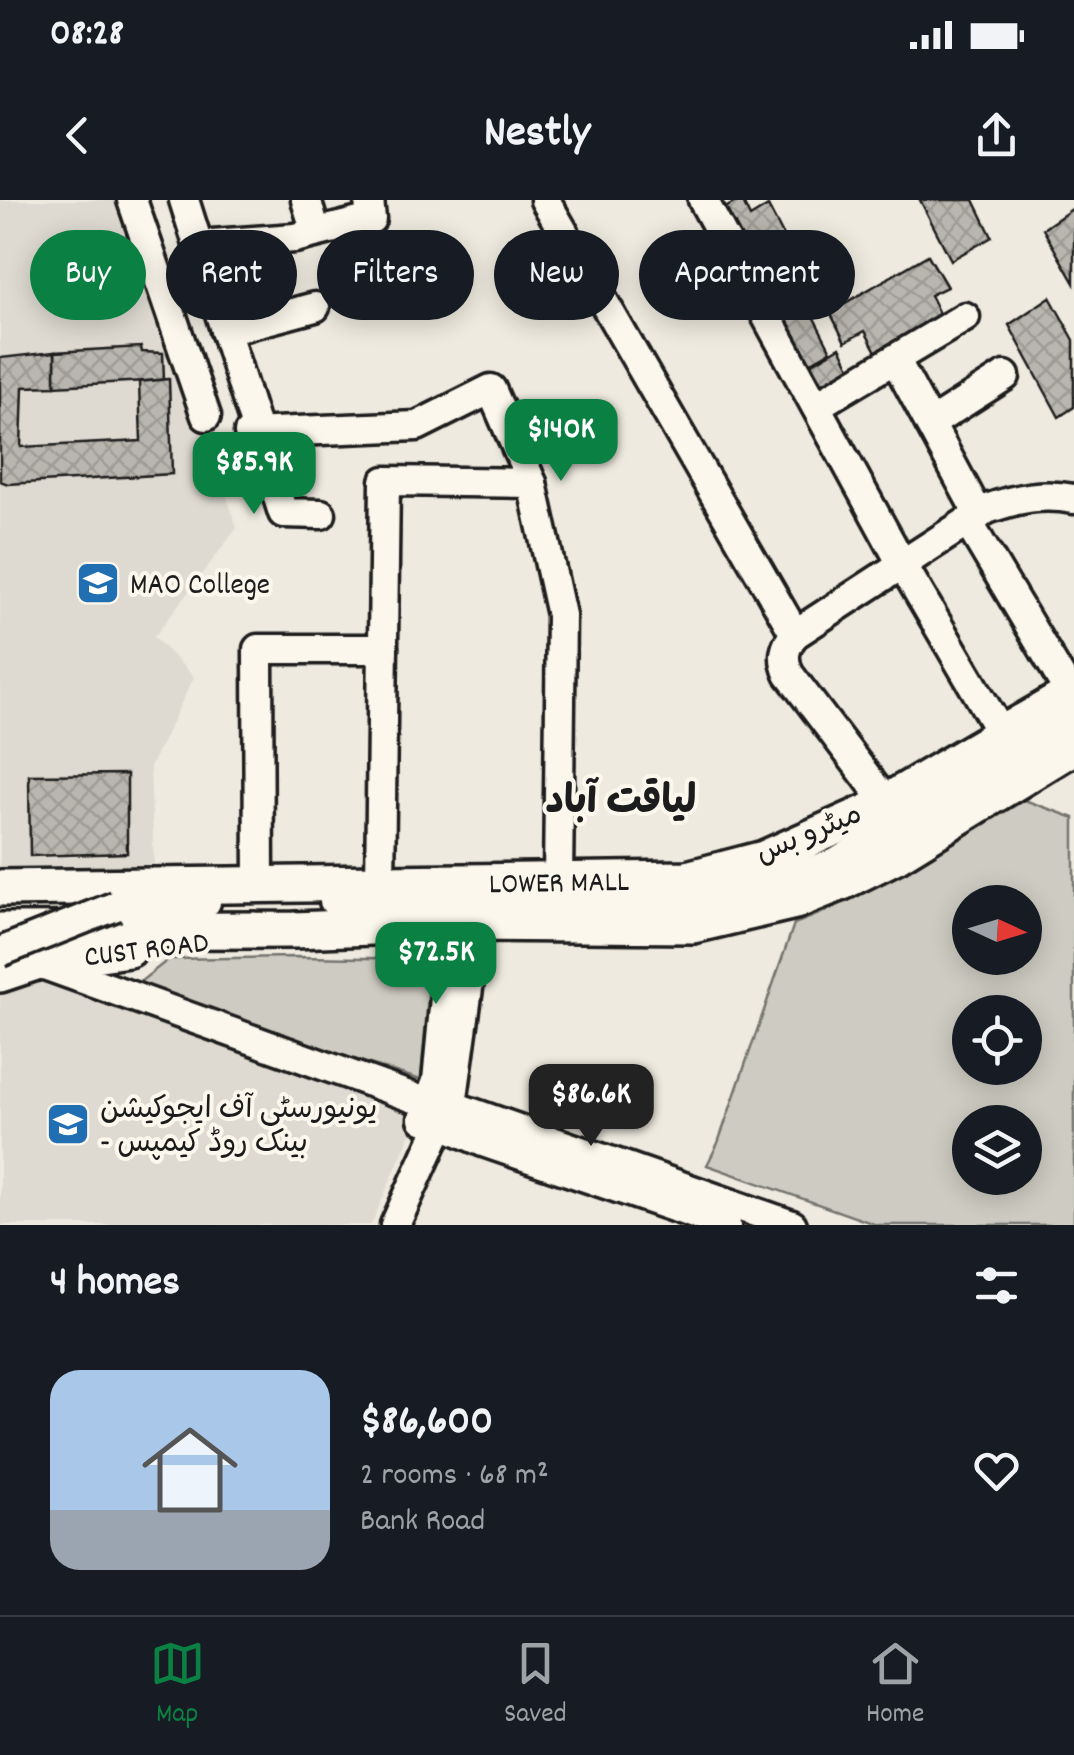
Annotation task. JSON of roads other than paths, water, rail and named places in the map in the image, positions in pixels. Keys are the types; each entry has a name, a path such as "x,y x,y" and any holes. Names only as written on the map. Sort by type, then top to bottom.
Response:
{"main road":[{"name":"LOWER MALL","path":"0,888 688,879 764,859 886,802 1001,734 1073,703"},
{"name":"LOWER MALL","path":"0,932 294,930 464,924 693,925 795,901 842,882 896,856 1074,746"},
{"name":"CUST ROAD","path":"0,974 36,962 294,930"}],"street":[{"path":"132,200 206,416"},
{"path":"184,200 193,230"},
{"path":"306,200 316,232"},
{"path":"297,237 370,218 369,200"},
{"path":"544,200 794,634"},
{"path":"702,200 902,564 1001,734"},
{"path":"225,330 315,307"},
{"path":"816,406 965,317"},
{"path":"222,320 253,433 283,513 321,514"},
{"path":"895,359 973,518 1073,703"},
{"path":"930,424 1006,376"},
{"path":"253,433 417,426 491,389 532,483 561,616 558,881"},
{"path":"380,884 386,481 532,483"},
{"path":"886,802 789,674 784,653 794,634 973,518 1016,498 1049,494 1074,499"},
{"path":"258,886 258,649 383,649"},
{"name":"میٹرو بس","path":"0,902 116,906 632,898 748,892 836,863 909,822 1073,703"},
{"name":"میٹرو بس","path":"0,951 116,906"},
{"path":"378,1225 456,1086 464,924"},
{"path":"0,951 441,1111 792,1225"},
{"path":"395,1225 441,1111"},
{"path":"441,1111 483,1142 726,1225"}],"place":[{"name":"MAO College","path":"98,583"},
{"name":"یونیورسٹی آف ایجوکیشن - بینک روڈ کیمپس","path":"68,1124"}],"district":[{"name":"لیاقت آباد","path":"621,798"}]}
